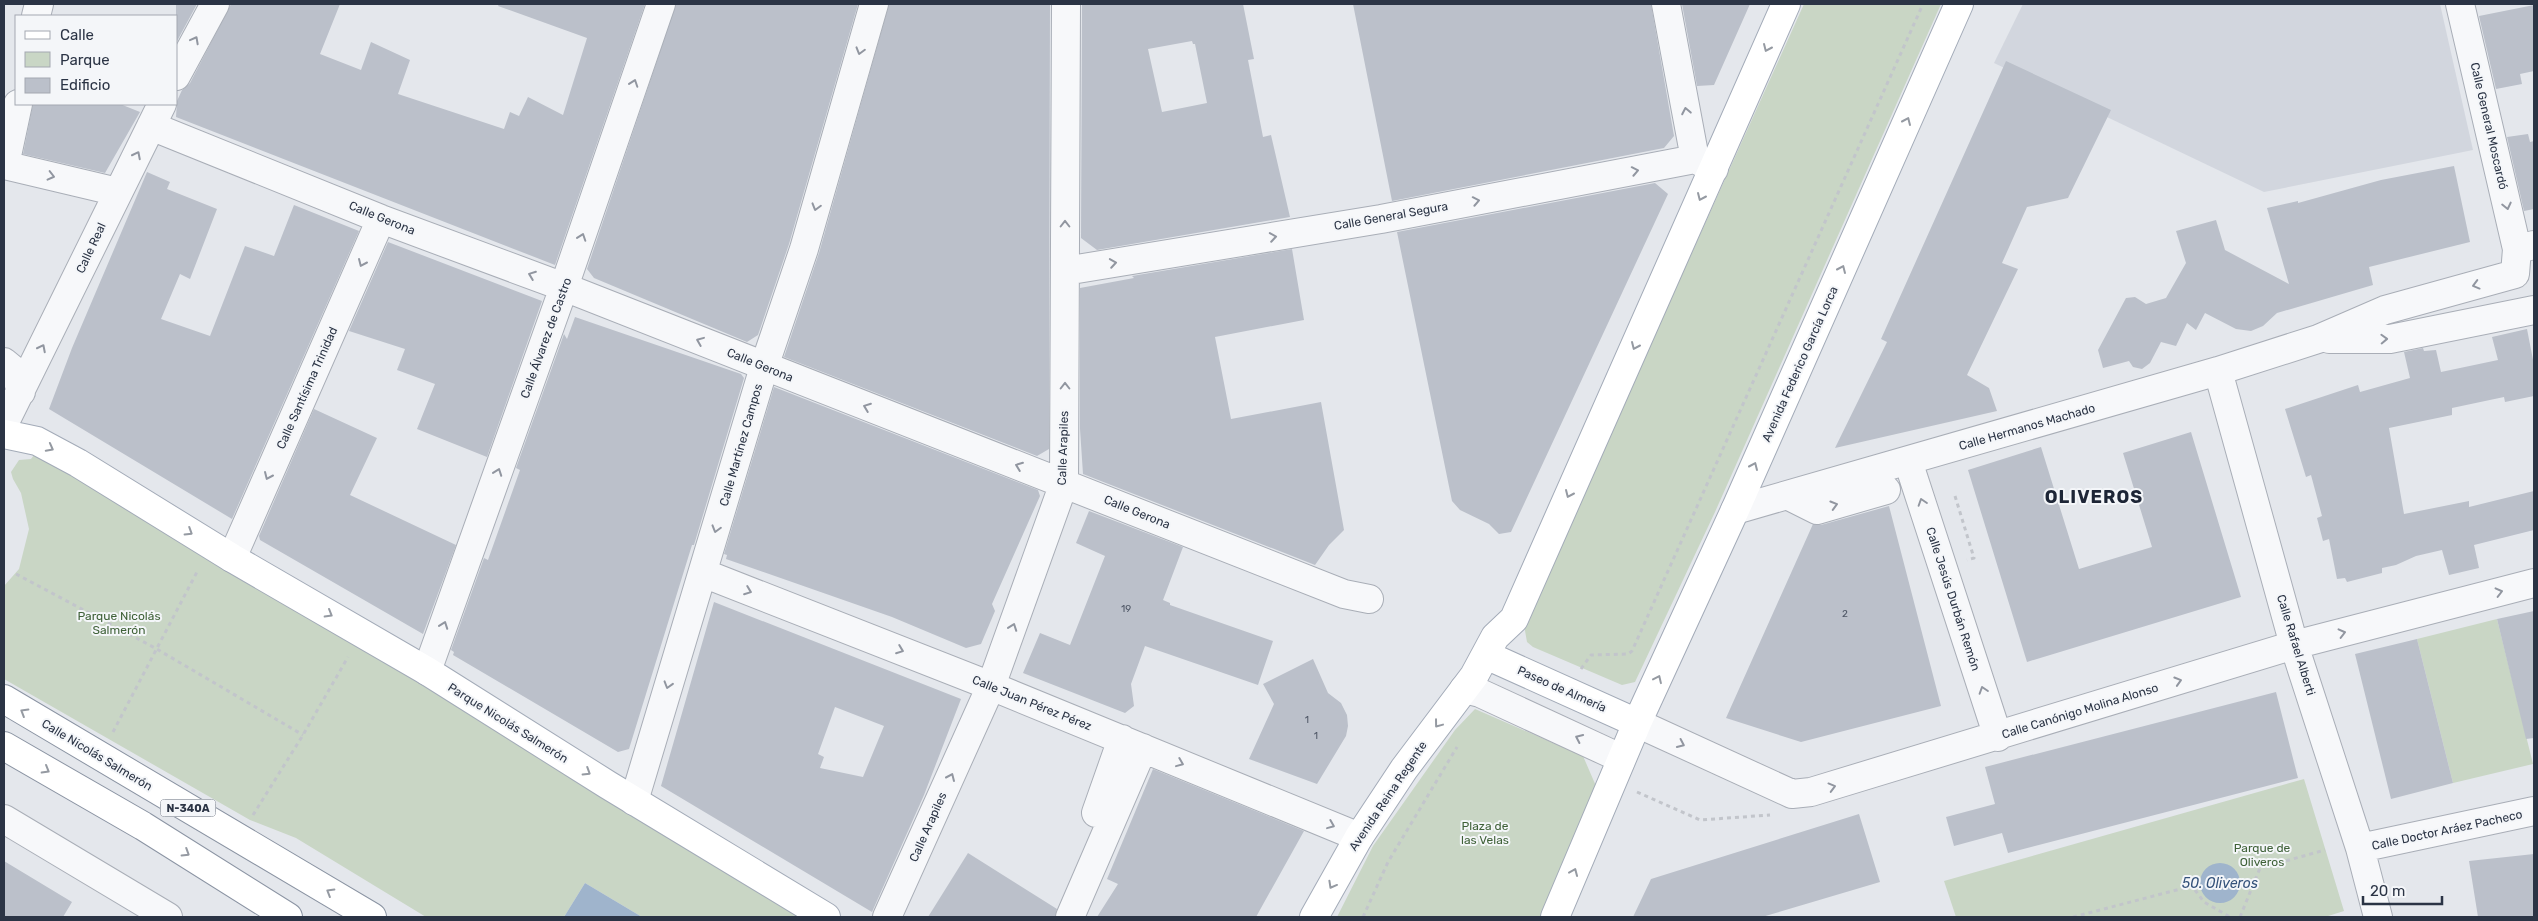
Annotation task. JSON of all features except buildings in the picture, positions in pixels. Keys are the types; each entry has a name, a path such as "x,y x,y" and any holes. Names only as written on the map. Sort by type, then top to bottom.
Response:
{"main road":[{"path":"1486,655 1496,637 1514,619 1704,164 1786,4"},
{"name":"Avenida Federico García Lorca","path":"1637,723 1735,510 1959,4"},
{"name":"Parque Nicolás Salmerón","path":"4,434 37,440 232,558 427,671 634,801 826,917"},
{"name":"Avenida Reina Regente","path":"1314,917 1359,837 1404,769 1464,689 1486,655"},
{"name":"Paseo de Almería","path":"1486,655 1637,723"},
{"name":"Calle Nicolás Salmerón","path":"4,699 372,917"},
{"path":"1555,917 1637,723"},
{"name":"N-340A","path":"4,746 143,826 288,917"}],"street":[{"path":"178,72 215,4"},
{"name":"Calle Álvarez de Castro","path":"427,671 564,287 661,4"},
{"name":"Calle Martínez Campos","path":"634,801 764,367 804,249 874,4"},
{"name":"Calle Arapiles","path":"887,917 991,686 1064,484 1066,4"},
{"path":"1666,4 1704,164"},
{"name":"Calle General Moscardó","path":"2464,4 2522,256 2529,311"},
{"path":"18,105 4,165 118,192"},
{"name":"Calle Gerona","path":"157,115 381,218 564,287 1344,594 1369,599"},
{"name":"Calle Real","path":"4,424 157,115"},
{"name":"Calle General Segura","path":"1065,272 1704,164"},
{"name":"Calle Santísima Trinidad","path":"232,558 381,218"},
{"name":"Calle Hermanos Machado","path":"1735,510 2218,371 2318,339 2385,310 2522,256"},
{"name":"Calle Hermanos Machado","path":"2318,339 2390,339 2529,311"},
{"path":"4,362 14,371 21,392"},
{"name":"Calle Rafael Alberti","path":"2218,371 2294,645 2360,848 2378,917"},
{"name":"Calle Jesús Durbán Remón","path":"1908,461 1998,736"},
{"path":"1788,496 1817,510 1886,490"},
{"name":"Calle Juan Pérez Pérez","path":"703,573 991,686 1359,837"},
{"name":"Calle Canónigo Molina Alonso","path":"1637,723 1792,794 1830,788 2294,645 2534,583"},
{"path":"1464,689 1480,693 1614,755 1620,762"},
{"path":"1096,813 1132,744"},
{"path":"1070,917 1132,744"},
{"name":"Calle Doctor Aráez Pacheco","path":"2360,848 2534,811"},
{"path":"4,819 168,917"}],"path":[{"path":"1582,669 1591,655 1628,654 1632,651 1923,4"},
{"path":"1955,496 1974,558 1966,560 1964,552"},
{"path":"109,739 199,568"},
{"path":"16,574 156,648 303,735"},
{"path":"250,820 303,735 352,650"},
{"path":"1363,917 1388,862 1460,742"},
{"path":"1659,802 1700,820 1757,816"},
{"path":"2240,917 2260,868 2325,850"},
{"path":"2073,917 2192,886 2204,902 2230,917"}],"shaded area":[{"path":"2023,4 2440,4 2473,150 2264,192 1994,63"}],"green space":[{"path":"1804,4 1941,4 1715,512 1635,682 1622,685 1533,647 1527,642 1524,625"},
{"name":"Parque Nicolás Salmerón","path":"37,451 809,917 642,917 585,883 564,917 426,917 296,838 250,820 4,679 4,586 19,569 29,529 21,493 11,472 19,460 31,459"},
{"path":"2497,619 2533,764 2453,783 2417,639"},
{"name":"Plaza de las Velas","path":"1475,709 1583,756 1596,786 1541,917 1337,917 1373,846 1455,730"},
{"name":"Parque de Oliveros","path":"2304,779 2344,911 2325,917 1956,917 1944,881"}],"water":[{"name":"50. Oliveros","path":"2220,863 2234,869 2240,883 2234,897 2220,903 2206,897 2200,883 2206,869"},
{"path":"585,883 642,917 564,917"}],"district":[{"name":"OLIVEROS","path":"2094,497"}]}
